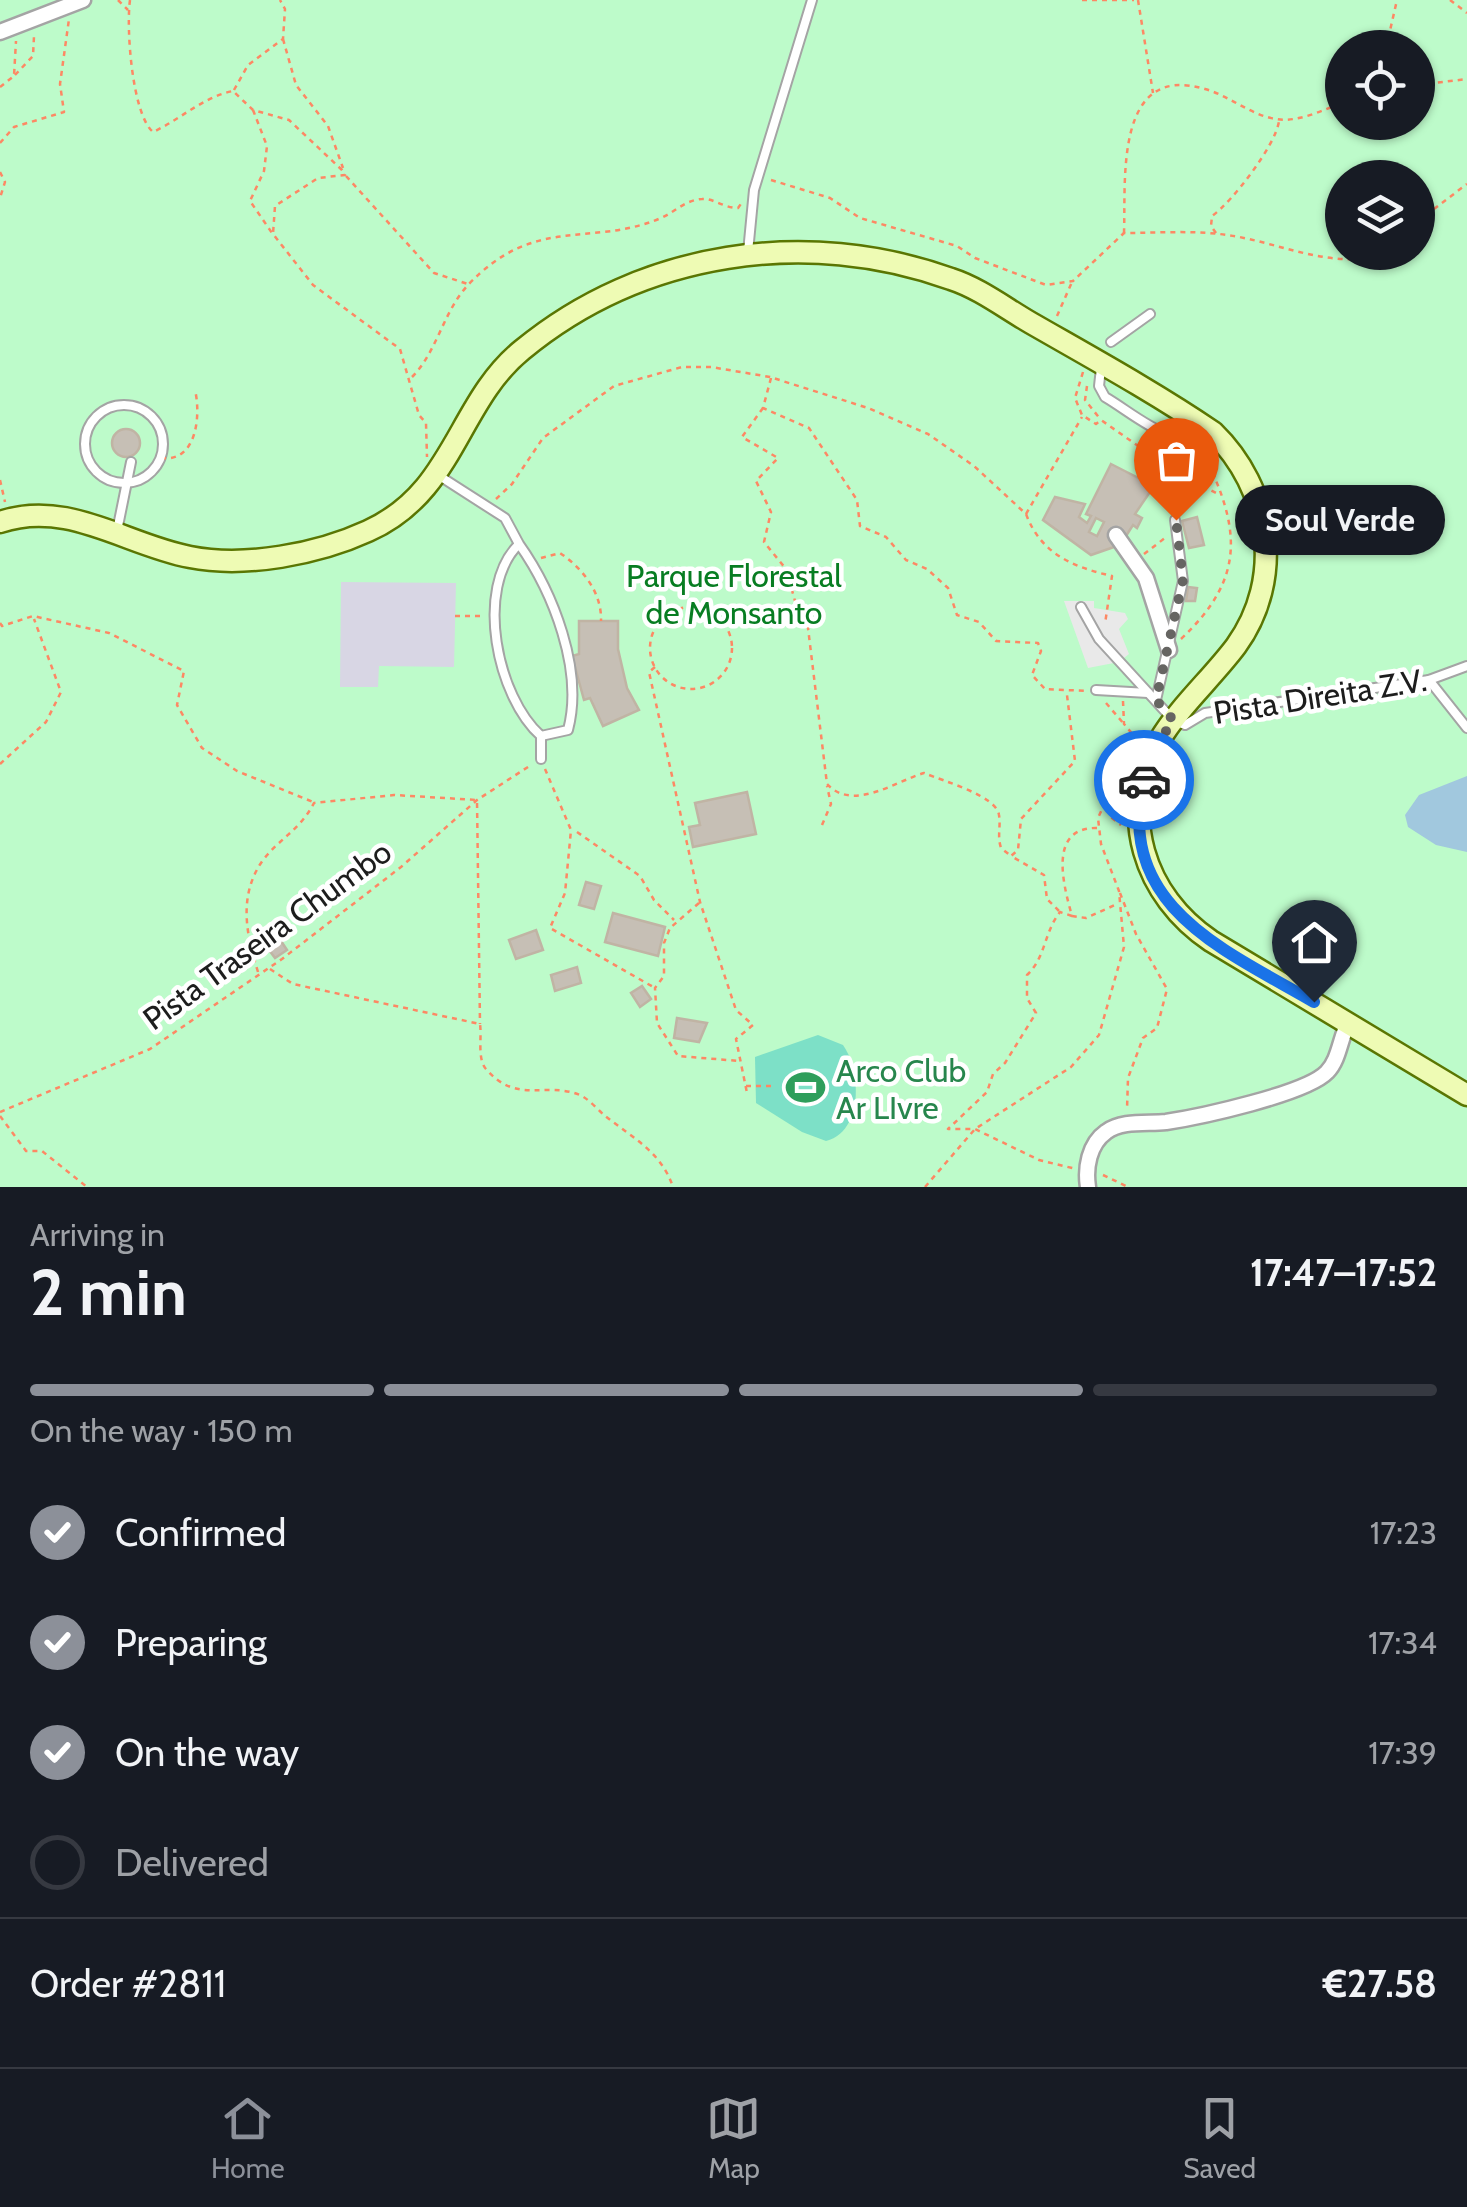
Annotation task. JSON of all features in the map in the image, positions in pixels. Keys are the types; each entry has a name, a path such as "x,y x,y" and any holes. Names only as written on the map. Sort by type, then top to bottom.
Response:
{"street":[{"path":"8,30 83,0"},
{"path":"0,522 63,518 191,558 244,560 278,556 369,531 418,498 438,475 488,388 521,351 555,326 632,286 710,259 748,252 852,255 941,276 1102,363 1240,461 1257,499 1267,540 1264,590 1243,636 1159,740 1140,799 1142,848 1155,886 1189,926 1467,1095"},
{"path":"1116,534 1146,578 1169,650"},
{"path":"1088,1187 1086,1170 1096,1140 1108,1130 1124,1124 1168,1122 1279,1096 1314,1082 1328,1071 1348,1023"}],"lane":[{"path":"748,252 754,190 812,0"},
{"path":"1111,342 1150,314"},
{"path":"128,404 153,417 161,429 161,458 142,479 128,483 100,475 86,451 90,423 100,412 128,404"},
{"path":"117,532 130,462"},
{"path":"438,475 504,518 543,579 558,623 573,711 568,730 540,736"},
{"path":"1156,700 1184,568 1176,520"},
{"path":"519,544 501,564 497,616 504,683 512,703 540,736 541,759"},
{"path":"1081,607 1098,638 1174,721"},
{"name":"Pista Direita Z.V.","path":"1174,721 1184,725 1205,713 1428,680 1467,666"},
{"path":"1428,680 1467,728"},
{"path":"1097,695 1122,689 1148,693"}],"path":[{"path":"118,0 128,10"},
{"path":"130,0 134,81 146,126 154,132 182,118 212,95 233,91"},
{"path":"280,0 285,10 283,39 296,85 328,126 345,175"},
{"path":"1082,0 1136,0 1154,95"},
{"path":"1389,30 1392,8 1398,0"},
{"path":"1450,0 1467,14"},
{"path":"0,143 14,126 64,112 60,84 68,6"},
{"path":"0,88 33,56 36,19"},
{"path":"8,30 14,76"},
{"path":"233,91 248,64 283,39"},
{"path":"1435,83 1467,79"},
{"path":"1053,326 1073,281 1124,233 1130,130 1141,104 1154,95 1189,85 1279,120 1325,108"},
{"path":"233,91 253,110 267,146 264,170 251,192 251,208 313,285 400,349 419,416 426,423 426,462 429,470 438,475"},
{"path":"253,110 289,120 345,175 434,274 469,284"},
{"path":"1218,234 1211,226 1212,216 1227,206 1278,130 1279,120"},
{"path":"0,172 4,182 0,198"},
{"path":"273,234 275,206 286,195 318,178 345,175"},
{"path":"759,179 830,198 860,218 957,246 1023,279 1046,285 1073,281"},
{"path":"1435,208 1467,184"},
{"path":"411,378 422,367 455,300 469,284 542,236 662,218 674,208 708,198 719,208 738,208 754,190"},
{"path":"1124,233 1218,234 1325,256"},
{"path":"488,507 512,484 542,438 614,386 682,367 742,370 928,434 974,466 1026,514 1031,527 1058,557 1074,567 1112,576 1108,616 1098,638"},
{"path":"1083,376 1074,398 1082,416 1096,424 1101,420"},
{"path":"771,378 763,408 742,437 778,458 756,481 770,512 764,542 786,569 796,608 808,628 831,804 822,825"},
{"path":"1088,384 1085,400 1101,420 1174,472 1219,494"},
{"path":"161,458 176,456 192,440 199,406 195,390"},
{"path":"763,408 809,428 857,500 860,526 886,537 906,560 927,569 952,591 957,614 979,622 996,641 1038,643 1042,651 1031,670 1035,682 1045,689 1090,690 1135,737"},
{"path":"1026,514 1082,416"},
{"path":"1169,650 1212,607 1227,580 1231,550 1205,436"},
{"path":"532,562 560,553 580,567 598,600 601,621"},
{"path":"685,607 705,609 727,628 732,647 727,666 706,686 677,686 655,667 651,638 667,614 685,607"},
{"path":"0,764 46,722 61,692 33,616"},
{"path":"0,622 2,626 33,616 109,633 184,671 177,706 202,748 237,771 314,802 394,795 477,800 480,1024 485,1069 523,1094 562,1092 581,1096 638,1138 669,1174 673,1187"},
{"path":"455,616 497,616"},
{"path":"655,667 649,672 700,902 736,1010 753,1024 736,1039 748,1093"},
{"path":"1122,689 1124,724"},
{"path":"1011,856 1018,850 1022,819 1074,761 1067,692"},
{"path":"1124,1124 1128,1078 1143,1038 1156,1028 1167,988 1136,934 1098,828 1108,793 1135,737 1148,729"},
{"path":"541,759 570,830 566,893 550,928 655,988"},
{"name":"Pista Traseira Chumbo","path":"0,1114 150,1049 401,867 477,800 541,759"},
{"path":"827,784 835,793 855,798 924,773 988,797 1000,814 1001,848 1044,875 1047,899 1060,912 1086,918 1115,905"},
{"path":"258,973 246,935 246,896 264,860 302,826 314,802"},
{"path":"1072,916 1064,877 1065,846 1080,828 1098,828"},
{"path":"577,832 640,876 654,900 675,921"},
{"path":"925,1187 975,1128 1071,1067 1099,1036 1124,947 1119,892"},
{"path":"700,902 675,921 664,943 664,976 655,988 656,1023 678,1056 730,1057 742,1062"},
{"path":"1060,912 1050,926 1041,958 1027,975 1028,998 1036,1014 1005,1063 993,1074 987,1092 948,1129 975,1128 1040,1160 1086,1170 1128,1187"},
{"path":"268,967 278,978 293,984 480,1024"},
{"path":"746,1086 774,1086"},
{"path":"0,1114 26,1151 42,1151 87,1187"}],"green space":[{"name":"Parque Florestal de Monsanto","path":"0,0 1467,0 1467,1187 0,1187"},
{"name":"Arco Club Ar LIvre","path":"818,1035 843,1045 856,1084 853,1113 847,1125 826,1141 802,1132 756,1103 755,1057"}],"shaded area":[{"path":"341,582 456,583 454,667 379,666 378,687 340,687"},
{"path":"1064,601 1094,601 1094,608 1125,613 1128,619 1119,629 1129,654 1119,662 1088,668"}],"water":[{"path":"1467,776 1467,852 1436,845 1408,827 1405,815 1419,795"}],"building":[{"path":"126,429 136,433 140,443 136,453 126,457 116,453 112,443 116,433"},
{"path":"1111,464 1154,486 1135,514 1142,518 1137,528 1133,525 1126,536 1118,531 1114,547 1091,555 1043,520 1055,497 1085,504 1079,517 1087,523 1091,516 1086,514","holes":["1096,518 1104,522 1097,536 1089,532"]},
{"path":"1197,517 1204,545 1189,548 1182,521"},
{"path":"1188,587 1197,588 1195,601 1186,601"},
{"path":"579,621 618,621 618,649 627,688 639,710 603,726 590,698 584,700 572,656 579,654"},
{"path":"747,792 756,834 693,847 689,827 700,825 695,803"},
{"path":"586,882 601,886 594,909 579,905"},
{"path":"613,913 665,927 658,956 605,942"},
{"path":"536,930 543,950 516,959 509,940"},
{"path":"1294,936 1307,945 1298,959 1285,951"},
{"path":"281,941 287,950 275,958 269,950"},
{"path":"577,967 581,983 555,991 551,975"},
{"path":"642,986 651,999 640,1007 631,993"},
{"path":"677,1018 707,1023 699,1042 674,1038"}],"way so far":[{"path":"1144,780 1159,740 1174,721 1156,700 1183,580 1176,520"}],"place":[{"name":"Soul Verde","path":"1176,520"},
{"name":"Arco Club Ar LIvre","path":"806,1088"}],"route":[{"path":"1144,780 1139,826 1142,848 1155,886 1170,906 1211,941 1314,1002"}]}
